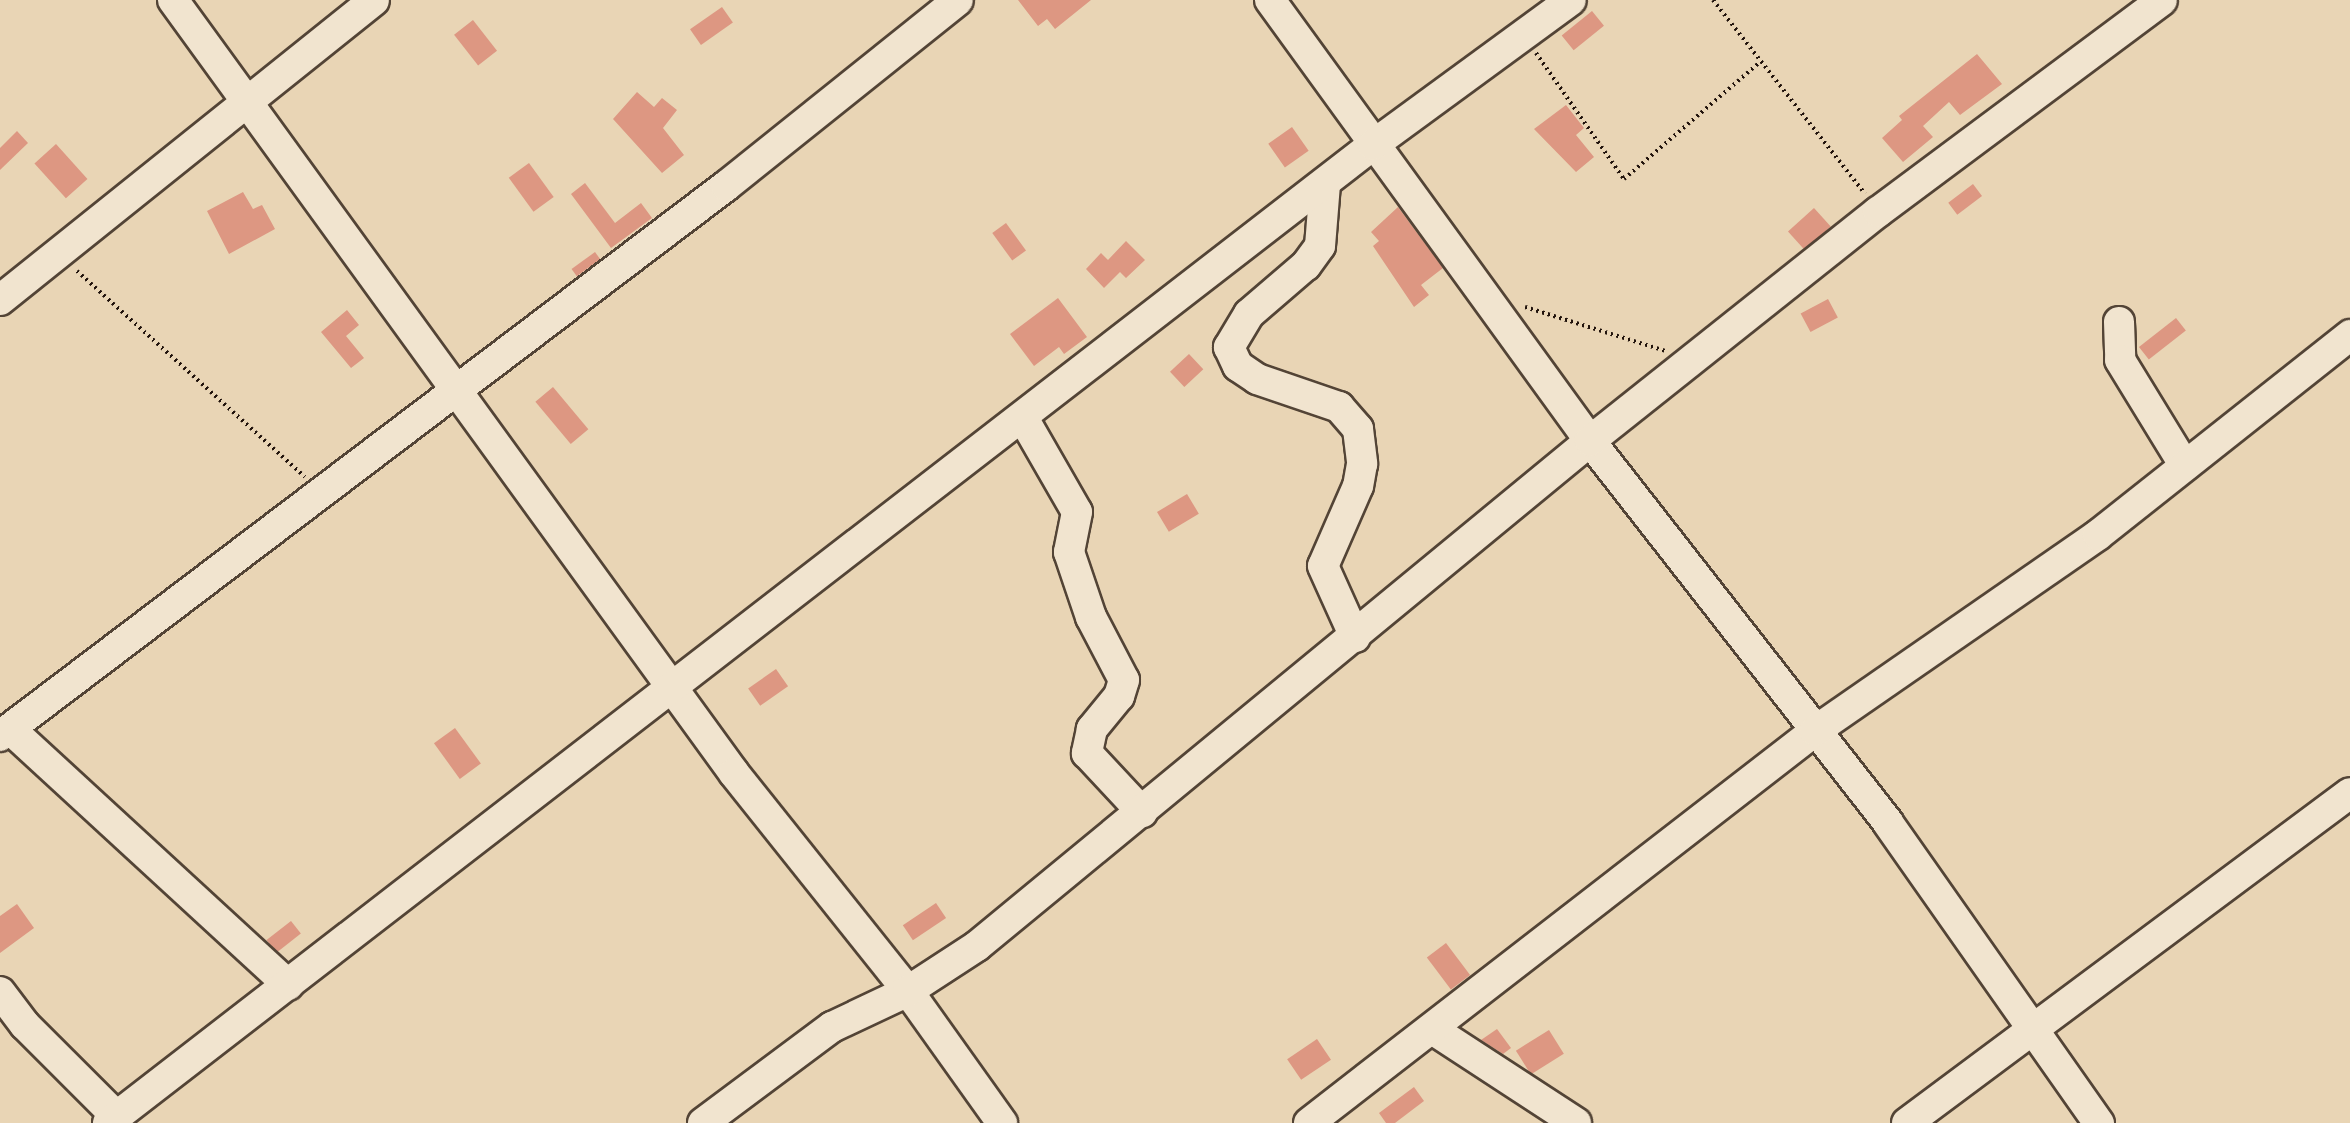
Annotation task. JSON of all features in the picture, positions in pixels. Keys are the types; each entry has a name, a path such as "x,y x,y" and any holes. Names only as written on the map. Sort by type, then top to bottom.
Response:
{"street":[{"path":"173,0 734,773 908,991 1002,1123"},
{"path":"0,300 374,0"},
{"path":"288,985 5,733 455,387 726,186 958,0"},
{"path":"1270,0 1590,441 1888,823 2031,1032 2099,1123"},
{"path":"0,992 25,1025 112,1120 1373,145 1571,0"},
{"path":"703,1123 832,1027 908,991 977,946 1590,441 1878,212 2162,0"},
{"path":"1325,184 1320,246 1306,265 1249,314 1229,347 1238,366 1257,379 1339,407 1358,429 1362,464 1358,486 1323,566 1355,637"},
{"path":"2119,322 2122,365 2185,466"},
{"path":"1309,1123 1815,731 2098,535 2350,335"},
{"path":"1023,418 1077,512 1069,552 1091,617 1124,680 1119,696 1092,729 1087,752 1142,812"},
{"path":"1907,1123 2350,793"},
{"path":"1432,1029 1576,1123"}],"path":[{"path":"1713,0 1878,212"},
{"path":"1525,35 1624,179 1760,62"},
{"path":"59,253 250,431 322,491"},
{"path":"1483,297 1695,358"}],"building":[{"path":"1018,0 1091,0 1055,29 1047,19 1038,26"},
{"path":"722,7 733,23 701,45 690,29"},
{"path":"1592,11 1604,26 1574,50 1562,36"},
{"path":"473,20 497,51 478,66 454,35"},
{"path":"1977,54 2002,84 1960,115 1949,102 1923,126 1933,137 1903,162 1882,138 1902,120 1899,116"},
{"path":"637,92 654,107 662,98 677,110 663,128 684,155 662,173 613,119"},
{"path":"1566,105 1584,128 1576,135 1594,157 1576,172 1534,129"},
{"path":"1292,127 1309,151 1285,167 1268,144"},
{"path":"17,131 28,143 0,170 0,148"},
{"path":"56,144 87,179 66,198 34,163"},
{"path":"529,163 554,197 533,212 509,178"},
{"path":"585,183 615,223 641,203 652,218 611,248 571,194"},
{"path":"1973,184 1982,196 1957,215 1948,203"},
{"path":"243,192 253,209 262,205 275,229 229,254 207,211"},
{"path":"1398,207 1443,268 1421,285 1429,295 1414,307 1373,246 1379,241 1371,232"},
{"path":"1814,208 1831,227 1805,250 1788,231"},
{"path":"1006,223 1026,251 1012,260 992,233"},
{"path":"1126,241 1145,260 1126,278 1120,272 1104,288 1086,269 1101,253 1108,260"},
{"path":"595,252 600,259 577,276 572,269"},
{"path":"1058,298 1087,337 1064,354 1059,347 1034,366 1010,334"},
{"path":"1828,299 1838,318 1810,332 1801,314"},
{"path":"347,310 359,325 346,336 364,358 351,368 321,332"},
{"path":"2176,318 2186,331 2149,360 2139,347"},
{"path":"1189,354 1203,369 1184,387 1170,372"},
{"path":"553,387 588,429 571,444 535,402"},
{"path":"1187,494 1199,514 1169,532 1157,512"},
{"path":"776,669 788,686 760,706 748,689"},
{"path":"455,728 481,764 460,779 434,743"},
{"path":"936,903 946,918 913,940 903,925"},
{"path":"17,904 34,928 0,953 0,916"},
{"path":"291,921 301,934 276,953 267,940"},
{"path":"1446,943 1470,975 1451,989 1427,957"},
{"path":"1497,1029 1511,1048 1503,1054 1481,1040"},
{"path":"1549,1030 1564,1054 1531,1074 1516,1051"},
{"path":"1317,1039 1331,1060 1301,1080 1287,1059"},
{"path":"1414,1087 1424,1101 1395,1123 1386,1123 1379,1113"}]}
